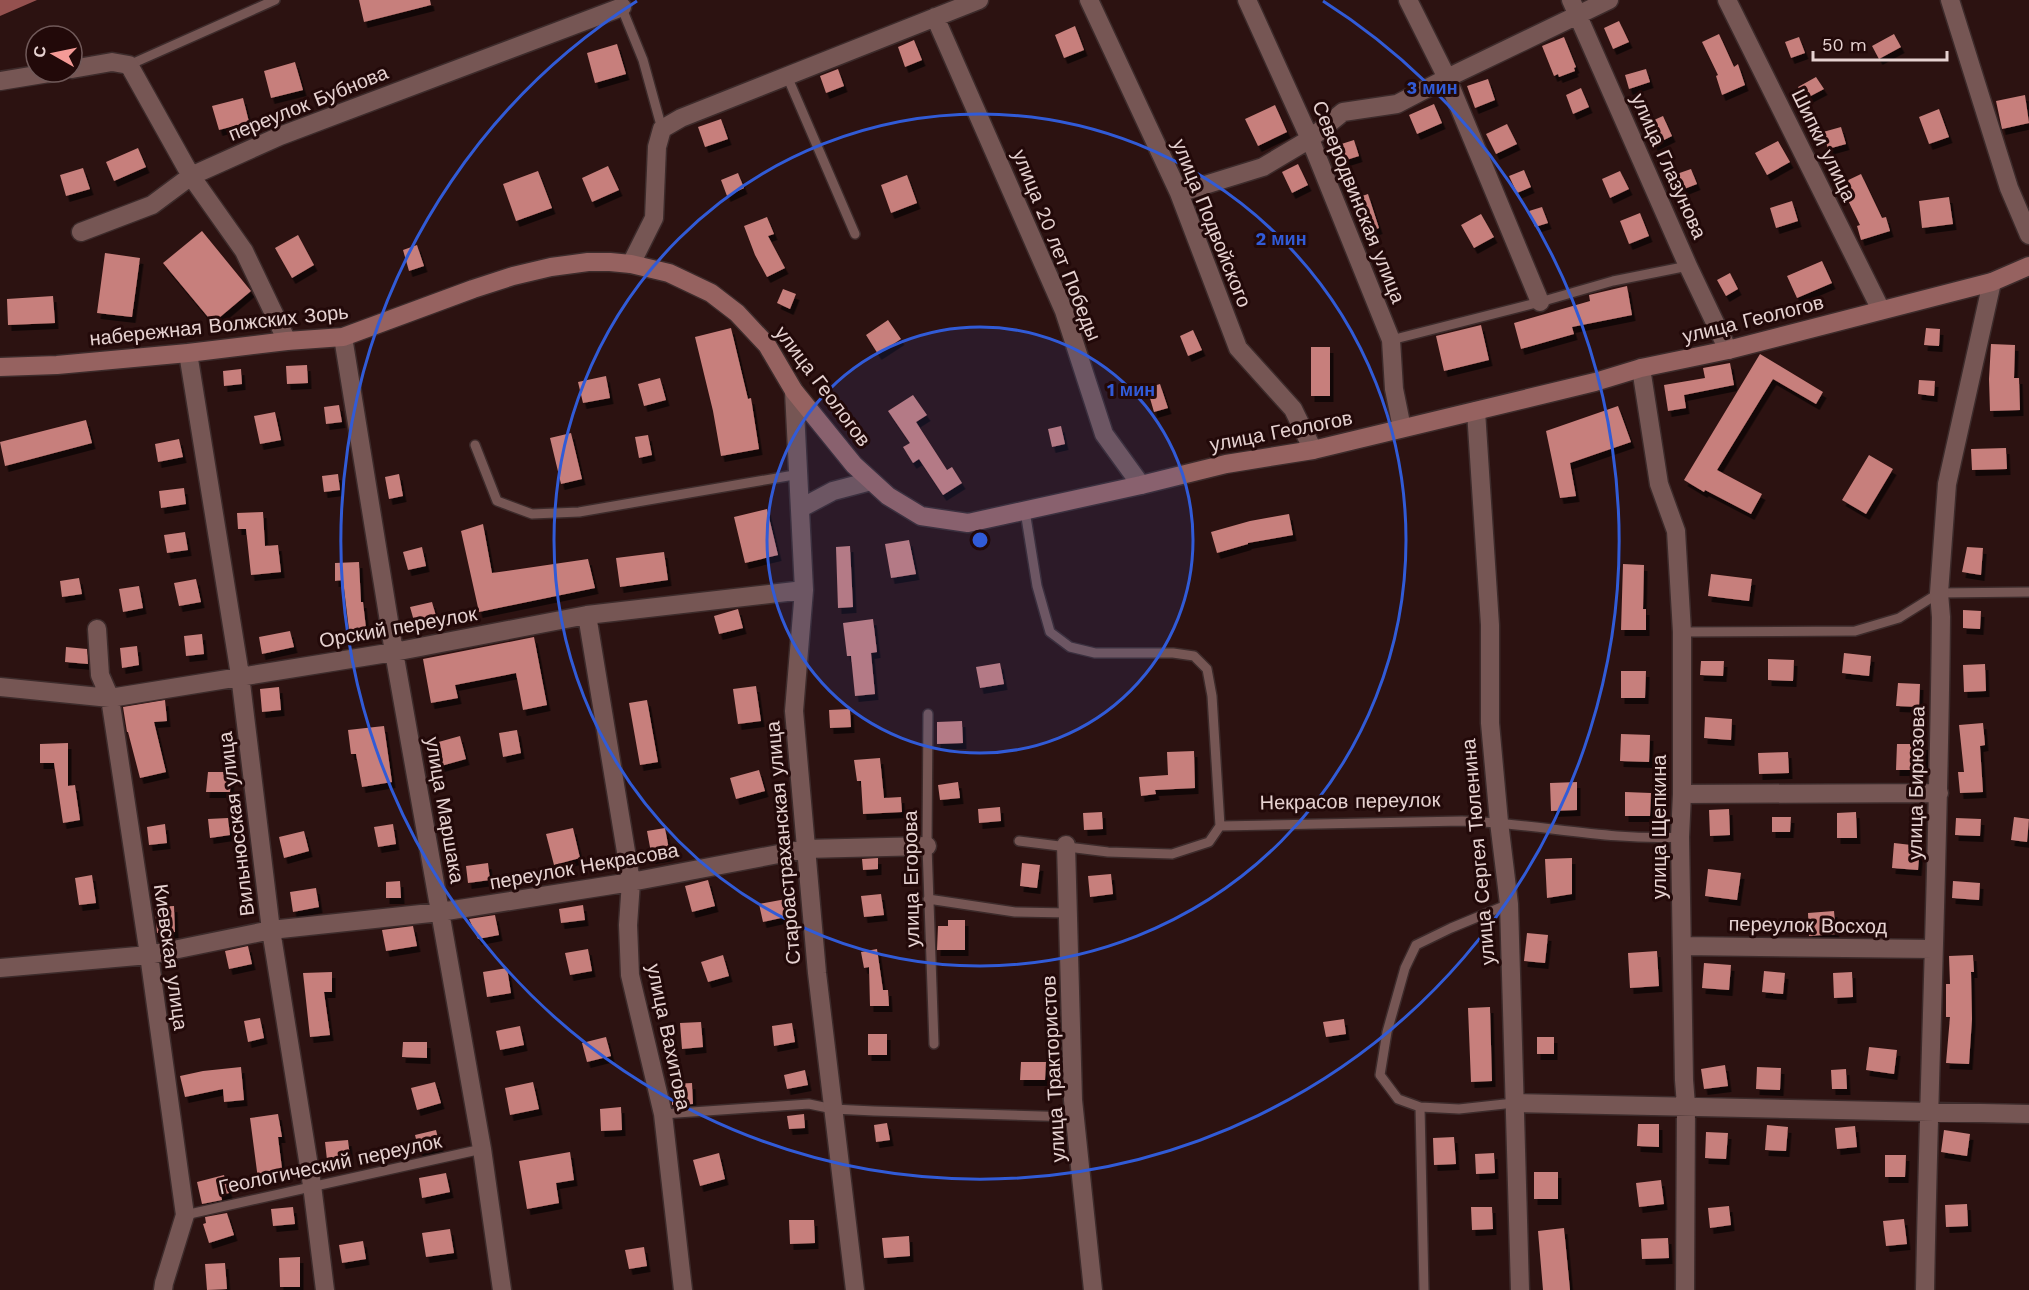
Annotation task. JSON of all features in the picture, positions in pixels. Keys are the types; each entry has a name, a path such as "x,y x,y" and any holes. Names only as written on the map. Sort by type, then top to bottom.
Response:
{"street":[{"path":"631,264 654,218 657,147 662,129 681,118 979,0"},
{"name":"улица Подвойского","path":"1089,0 1179,193 1238,348 1293,409 1313,450"},
{"name":"Северодвинская улица","path":"1246,0 1310,139 1391,340 1394,389 1402,428"},
{"path":"1408,0 1447,78 1540,303"},
{"path":"1179,193 1263,167 1310,139 1343,112 1397,104 1574,7 1608,0"},
{"name":"Шипки улица","path":"1727,0 1881,310"},
{"path":"1950,0 2009,188 2029,235"},
{"name":"переулок Бубнова","path":"81,232 152,205 191,176 280,136 620,4"},
{"name":"улица Глазунова","path":"1574,7 1688,266 1728,350"},
{"name":"улица 20 лет Победы","path":"935,17 1064,311 1104,434 1141,485"},
{"path":"84,67 112,62 129,65 191,176 244,251 287,341"},
{"path":"0,81 24,77"},
{"name":"набережная Волжских Зорь","path":"0,367 57,365 343,337 513,276 551,267 588,262 631,264"},
{"name":"улица Геологов","path":"631,264 669,273 711,292 737,313 767,345 794,391 854,465 888,496 921,516 968,523 1226,464 1313,450 1595,382 1641,368 1728,350 1992,282 2029,266"},
{"name":"улица Бирюзова","path":"1925,1290 1928,1111 1939,793 1941,617 1939,593 1947,484 1992,282"},
{"name":"улица Маршака","path":"343,337 394,652 482,1149 502,1290"},
{"name":"Вильнюсская улица","path":"188,353 240,675 271,930 312,1185 325,1290"},
{"name":"улица Щепкина","path":"1641,368 1659,484 1676,531 1682,632 1680,837 1686,1105 1685,1290"},
{"name":"Староастраханская улица","path":"794,391 800,474 804,590 794,711 805,849 855,1290"},
{"name":"улица Сергея Тюленина","path":"1476,411 1490,625 1490,723 1509,904 1520,1290"},
{"path":"801,508 833,491 871,481"},
{"name":"Орский переулок","path":"0,687 110,698 240,675 394,652 586,615 804,590"},
{"name":"улица Вахитова","path":"586,615 631,882 628,925 630,975 663,1114 683,1290"},
{"name":"Киевская улица","path":"97,629 100,675 110,698 185,1215 163,1290"},
{"path":"1682,794 1939,793"},
{"name":"переулок Некрасова","path":"0,969 149,955 271,930 440,912 631,882 805,849 927,846"},
{"name":"улица Трактористов","path":"1066,846 1075,1118 1093,1290"},
{"name":"переулок Восход","path":"1682,946 1933,950"},
{"path":"1514,1103 2029,1114"}],"lane":[{"path":"129,65 274,0"},
{"path":"620,4 643,60 662,129"},
{"path":"787,76 855,234"},
{"path":"1391,340 1540,303 1613,281 1688,266"},
{"path":"475,445 497,501 532,514 579,512 800,474"},
{"path":"1019,841 1108,852 1172,854 1209,842 1220,826 1212,696 1207,669 1194,656 1173,653 1095,653 1070,647 1050,632 1037,586 1025,511"},
{"path":"1682,632 1855,631 1899,618 1939,593 2029,592"},
{"name":"улица Егорова","path":"928,714 927,846 934,1044"},
{"name":"Некрасов переулок","path":"1220,826 1462,821 1499,822 1647,839 1680,837"},
{"path":"928,899 1015,912 1068,914"},
{"path":"1509,904 1416,945 1405,968 1387,1032 1380,1075 1398,1099 1420,1107 1459,1109 1514,1103"},
{"path":"663,1114 809,1104 833,1109 1075,1118"},
{"path":"1420,1107 1424,1290"},
{"name":"Геологический переулок","path":"185,1215 482,1149"}],"shaded area":[{"path":"0,0 37,0 0,16"}],"building":[{"path":"359,0 430,0 431,5 364,22"},
{"path":"1619,21 1629,42 1613,49 1604,28"},
{"path":"1075,26 1084,50 1064,58 1055,35"},
{"path":"1719,34 1734,67 1738,64 1745,85 1722,95 1716,76 1718,75 1702,42"},
{"path":"1894,34 1901,47 1879,59 1872,46"},
{"path":"1564,37 1576,67 1575,71 1559,77 1558,74 1554,76 1542,46"},
{"path":"1799,37 1805,53 1791,58 1785,42"},
{"path":"914,40 922,60 905,67 898,47"},
{"path":"617,44 626,74 595,83 587,53"},
{"path":"295,62 303,90 271,98 264,71"},
{"path":"838,69 844,86 826,93 820,76"},
{"path":"1646,69 1650,82 1629,89 1625,75"},
{"path":"1816,77 1824,89 1805,99 1798,87"},
{"path":"1488,79 1495,100 1475,108 1467,86"},
{"path":"1581,88 1589,107 1573,114 1566,95"},
{"path":"2025,95 2029,123 2002,129 1996,101"},
{"path":"243,98 249,122 219,130 212,106"},
{"path":"1434,104 1442,123 1417,134 1409,115"},
{"path":"1275,105 1287,132 1258,146 1245,119"},
{"path":"1939,109 1949,137 1929,144 1919,117"},
{"path":"1663,116 1672,136 1654,145 1645,124"},
{"path":"721,119 728,139 705,147 698,127"},
{"path":"1507,124 1517,144 1496,154 1486,134"},
{"path":"1841,127 1846,144 1828,149 1823,132"},
{"path":"1354,140 1359,156 1340,162 1335,146"},
{"path":"1778,141 1790,162 1767,175 1755,153"},
{"path":"138,148 146,167 114,181 106,162"},
{"path":"1298,164 1308,185 1292,193 1282,172"},
{"path":"608,166 619,190 592,202 582,178"},
{"path":"83,168 90,189 66,196 60,175"},
{"path":"1691,169 1697,184 1674,193 1668,177"},
{"path":"1524,170 1531,187 1517,193 1509,176"},
{"path":"538,171 552,208 516,221 503,184"},
{"path":"1620,171 1629,189 1610,198 1602,179"},
{"path":"738,173 744,188 727,196 721,180"},
{"path":"1861,174 1882,218 1886,217 1890,231 1861,240 1857,226 1860,225 1840,184"},
{"path":"907,175 917,203 891,213 881,185"},
{"path":"1368,194 1379,228 1364,233 1353,199"},
{"path":"1949,197 1953,224 1922,228 1919,201"},
{"path":"1792,201 1798,221 1776,228 1770,208"},
{"path":"1542,207 1548,223 1535,227 1529,211"},
{"path":"1640,213 1649,236 1629,244 1620,221"},
{"path":"1481,214 1494,237 1474,248 1461,225"},
{"path":"767,217 774,234 768,236 785,268 767,277 755,255 744,226"},
{"path":"202,231 251,291 213,323 163,263"},
{"path":"298,235 314,265 292,278 275,248"},
{"path":"417,245 424,266 409,271 403,250"},
{"path":"105,253 140,258 132,317 97,313"},
{"path":"1822,261 1832,283 1797,298 1787,276"},
{"path":"1730,273 1738,289 1726,296 1717,280"},
{"path":"1627,286 1632,315 1572,327 1574,334 1521,349 1514,323 1590,301 1589,295"},
{"path":"783,289 796,294 790,309 777,303"},
{"path":"53,296 55,323 8,325 7,299"},
{"path":"888,320 901,339 878,354 866,335"},
{"path":"1481,325 1489,360 1444,371 1436,336"},
{"path":"731,328 748,399 751,398 759,449 721,456 695,337"},
{"path":"1926,328 1940,329 1939,346 1924,345"},
{"path":"1193,330 1202,350 1188,356 1180,336"},
{"path":"1991,344 2015,345 2014,378 2019,378 2020,410 1990,411"},
{"path":"1311,347 1330,347 1330,396 1311,396"},
{"path":"1760,354 1823,392 1816,404 1773,379 1717,470 1762,494 1751,514 1684,480"},
{"path":"1730,363 1734,385 1684,395 1686,408 1668,411 1664,385 1705,378 1703,368"},
{"path":"307,365 308,383 287,384 286,366"},
{"path":"241,369 242,384 224,386 223,371"},
{"path":"606,376 610,398 583,403 578,382"},
{"path":"660,378 666,400 644,406 638,384"},
{"path":"1919,380 1935,381 1934,396 1918,394"},
{"path":"1160,384 1168,408 1154,412 1147,388"},
{"path":"913,395 927,415 916,422 947,470 952,467 962,483 943,495 919,459 913,463 903,447 910,443 888,411"},
{"path":"339,405 342,422 326,424 324,407"},
{"path":"1618,406 1631,442 1570,463 1576,496 1560,498 1546,431"},
{"path":"275,412 281,440 260,444 254,416"},
{"path":"86,420 92,443 5,466 0,442"},
{"path":"1061,426 1065,444 1052,447 1048,429"},
{"path":"571,433 582,479 561,484 550,438"},
{"path":"648,435 652,455 639,458 635,437"},
{"path":"179,439 183,457 158,462 155,444"},
{"path":"2006,448 2007,469 1972,470 1971,449"},
{"path":"1869,455 1893,469 1866,514 1842,500"},
{"path":"338,474 340,490 324,492 322,476"},
{"path":"399,474 403,496 389,499 385,477"},
{"path":"184,488 186,504 161,508 159,491"},
{"path":"767,509 778,555 745,563 734,517"},
{"path":"263,512 265,546 278,545 281,572 251,575 246,529 238,529 237,513"},
{"path":"1289,514 1293,535 1248,543 1217,553 1211,532 1250,521"},
{"path":"483,524 492,573 588,559 595,588 479,612 461,531"},
{"path":"185,532 188,550 167,553 164,535"},
{"path":"909,540 916,574 891,578 885,544"},
{"path":"850,546 853,607 838,608 836,547"},
{"path":"422,547 426,566 408,570 403,552"},
{"path":"1967,547 1983,548 1981,575 1962,572"},
{"path":"664,552 668,580 620,587 616,558"},
{"path":"359,562 361,602 363,602 366,628 349,630 343,580 335,581 335,563"},
{"path":"1623,564 1644,565 1643,609 1646,609 1646,630 1621,630"},
{"path":"1711,574 1752,579 1749,601 1708,596"},
{"path":"79,578 82,594 62,597 60,581"},
{"path":"196,579 201,602 179,606 174,583"},
{"path":"139,586 143,608 123,612 119,589"},
{"path":"432,602 436,616 414,621 410,607"},
{"path":"738,609 743,628 719,634 714,616"},
{"path":"1963,610 1981,611 1980,629 1963,628"},
{"path":"873,619 877,652 871,653 875,694 855,696 851,656 847,656 843,623"},
{"path":"290,631 294,647 262,654 259,637"},
{"path":"202,634 204,654 186,656 184,636"},
{"path":"534,637 547,705 523,710 516,673 455,685 458,698 431,703 423,659"},
{"path":"137,646 139,665 122,668 120,648"},
{"path":"66,647 87,649 88,664 65,662"},
{"path":"1844,653 1871,656 1869,676 1842,673"},
{"path":"1768,659 1794,660 1793,681 1768,680"},
{"path":"1701,661 1724,661 1723,676 1700,675"},
{"path":"1000,663 1004,684 980,688 976,667"},
{"path":"1985,664 1986,691 1964,692 1963,665"},
{"path":"1621,671 1646,671 1645,698 1621,698"},
{"path":"1898,683 1920,684 1919,707 1896,706"},
{"path":"756,686 761,721 738,724 733,689"},
{"path":"279,687 281,710 262,712 260,689"},
{"path":"165,700 167,721 154,722 166,772 140,778 127,732 123,707"},
{"path":"647,700 658,762 640,765 629,703"},
{"path":"850,709 851,727 830,728 829,710"},
{"path":"1705,717 1732,719 1731,740 1704,738"},
{"path":"962,721 963,743 937,744 937,722"},
{"path":"1983,723 1985,745 1980,746 1983,792 1960,793 1958,772 1964,772 1959,725"},
{"path":"384,726 392,782 362,787 356,754 351,754 348,730"},
{"path":"517,730 521,753 503,757 499,733"},
{"path":"1621,734 1650,735 1649,762 1620,761"},
{"path":"460,736 466,759 441,766 435,743"},
{"path":"68,743 68,786 75,785 80,820 63,823 54,763 40,763 40,744"},
{"path":"1897,744 1925,744 1925,770 1896,770"},
{"path":"1194,751 1195,788 1155,790 1156,794 1141,796 1139,777 1168,775 1167,752"},
{"path":"1788,752 1789,773 1759,774 1758,753"},
{"path":"880,758 884,798 901,797 902,812 863,814 861,781 857,781 854,760"},
{"path":"759,770 765,791 736,799 730,778"},
{"path":"208,772 231,772 230,792 206,792"},
{"path":"958,782 960,798 940,800 938,785"},
{"path":"1577,782 1577,810 1551,811 1550,783"},
{"path":"1625,792 1651,793 1650,816 1625,816"},
{"path":"1000,807 1001,821 979,823 978,809"},
{"path":"1729,809 1730,835 1710,836 1709,810"},
{"path":"1102,812 1103,829 1084,830 1083,813"},
{"path":"1856,812 1857,838 1837,838 1837,813"},
{"path":"1772,817 1791,817 1790,832 1772,832"},
{"path":"2014,817 2029,819 2027,842 2011,840"},
{"path":"228,818 230,835 210,838 208,819"},
{"path":"1956,818 1981,819 1980,836 1955,835"},
{"path":"165,824 167,843 149,845 147,827"},
{"path":"393,824 396,844 378,847 374,827"},
{"path":"573,828 580,858 554,865 546,834"},
{"path":"665,828 670,855 652,858 647,831"},
{"path":"304,831 309,851 284,858 279,837"},
{"path":"1894,843 1920,846 1918,870 1892,868"},
{"path":"878,858 878,869 863,870 862,859"},
{"path":"1572,858 1572,894 1547,898 1545,859"},
{"path":"488,863 490,880 468,883 466,866"},
{"path":"1022,863 1040,865 1037,888 1020,886"},
{"path":"1708,869 1741,873 1737,900 1705,896"},
{"path":"1111,874 1113,894 1090,897 1088,876"},
{"path":"92,875 96,903 79,905 75,878"},
{"path":"708,880 715,906 692,912 685,886"},
{"path":"400,881 401,898 386,898 386,882"},
{"path":"1953,881 1980,883 1979,900 1952,898"},
{"path":"316,888 319,907 293,912 290,892"},
{"path":"881,894 884,915 864,917 861,896"},
{"path":"786,899 790,916 763,922 759,904"},
{"path":"583,905 585,920 561,923 559,909"},
{"path":"174,906 175,932 157,933 155,907"},
{"path":"1834,911 1836,934 1809,936 1808,913"},
{"path":"495,915 499,935 478,939 469,919"},
{"path":"948,920 965,920 965,950 937,950 938,926 948,926"},
{"path":"413,926 417,946 386,951 382,930"},
{"path":"1527,933 1548,935 1545,963 1524,961"},
{"path":"248,946 252,964 229,969 225,951"},
{"path":"588,949 592,971 570,975 565,953"},
{"path":"877,949 883,990 888,990 889,1006 870,1006 869,967 864,968 861,952"},
{"path":"1657,951 1659,986 1630,988 1628,953"},
{"path":"723,955 729,976 708,982 701,962"},
{"path":"1973,955 1969,1064 1946,1063 1950,1017 1946,1017 1946,984 1950,984 1949,956"},
{"path":"1704,963 1731,965 1729,990 1702,988"},
{"path":"507,968 511,993 487,997 483,972"},
{"path":"1764,971 1785,973 1783,994 1762,992"},
{"path":"332,972 332,992 324,992 330,1035 310,1037 303,973"},
{"path":"1852,972 1853,997 1834,998 1833,973"},
{"path":"1490,1007 1492,1081 1471,1082 1468,1008"},
{"path":"260,1018 264,1038 248,1042 244,1021"},
{"path":"1344,1019 1346,1034 1326,1037 1323,1022"},
{"path":"701,1022 703,1047 682,1049 680,1023"},
{"path":"792,1023 795,1042 774,1046 772,1026"},
{"path":"520,1026 524,1045 500,1050 496,1031"},
{"path":"868,1034 887,1034 887,1055 868,1055"},
{"path":"606,1037 611,1056 587,1062 582,1043"},
{"path":"1537,1037 1554,1037 1554,1054 1537,1054"},
{"path":"403,1042 427,1042 427,1058 402,1057"},
{"path":"1869,1047 1897,1050 1894,1074 1866,1070"},
{"path":"1021,1062 1046,1062 1045,1080 1020,1080"},
{"path":"1725,1065 1728,1086 1704,1089 1701,1069"},
{"path":"241,1067 244,1100 224,1102 223,1089 185,1097 180,1076"},
{"path":"1757,1067 1781,1068 1780,1090 1756,1089"},
{"path":"1846,1069 1847,1089 1832,1089 1831,1070"},
{"path":"805,1070 808,1085 787,1089 784,1075"},
{"path":"435,1082 441,1103 417,1110 411,1088"},
{"path":"533,1082 539,1109 510,1115 505,1088"},
{"path":"692,1083 693,1104 672,1105 672,1084"},
{"path":"621,1107 622,1130 601,1131 600,1109"},
{"path":"278,1114 282,1137 278,1137 283,1176 258,1179 250,1118"},
{"path":"804,1114 805,1128 789,1129 787,1116"},
{"path":"887,1123 890,1140 876,1142 874,1125"},
{"path":"1638,1124 1659,1124 1659,1147 1637,1146"},
{"path":"1767,1125 1788,1127 1786,1151 1765,1150"},
{"path":"1855,1126 1857,1147 1837,1149 1835,1128"},
{"path":"436,1130 440,1146 419,1151 415,1135"},
{"path":"1944,1130 1970,1134 1967,1156 1941,1152"},
{"path":"1706,1132 1728,1133 1726,1159 1705,1158"},
{"path":"1454,1137 1456,1164 1434,1165 1433,1138"},
{"path":"348,1140 350,1157 327,1160 325,1142"},
{"path":"570,1152 574,1180 556,1183 559,1203 527,1209 519,1161"},
{"path":"719,1153 725,1179 700,1186 693,1160"},
{"path":"1494,1153 1495,1173 1476,1174 1475,1154"},
{"path":"1885,1155 1906,1155 1905,1177 1885,1177"},
{"path":"1534,1172 1558,1172 1558,1199 1534,1199"},
{"path":"446,1173 450,1192 422,1198 419,1178"},
{"path":"224,1175 229,1193 221,1195 222,1200 202,1204 197,1182"},
{"path":"1661,1180 1664,1204 1639,1207 1636,1183"},
{"path":"1967,1204 1968,1226 1946,1227 1945,1205"},
{"path":"1729,1206 1731,1225 1710,1228 1708,1208"},
{"path":"293,1207 295,1224 273,1226 271,1209"},
{"path":"1471,1207 1492,1207 1493,1229 1472,1230"},
{"path":"227,1213 234,1235 209,1243 203,1224 206,1223 205,1217"},
{"path":"1904,1219 1907,1244 1886,1246 1883,1221"},
{"path":"789,1220 814,1220 815,1243 790,1244"},
{"path":"1564,1228 1570,1290 1543,1290 1538,1231"},
{"path":"450,1229 454,1253 426,1257 422,1233"},
{"path":"909,1236 910,1256 884,1258 882,1238"},
{"path":"1668,1238 1669,1258 1642,1259 1641,1239"},
{"path":"363,1241 366,1259 342,1263 339,1245"},
{"path":"644,1247 647,1266 629,1269 625,1250"},
{"path":"300,1257 300,1287 280,1287 279,1258"},
{"path":"225,1263 227,1289 207,1290 205,1264"}]}
